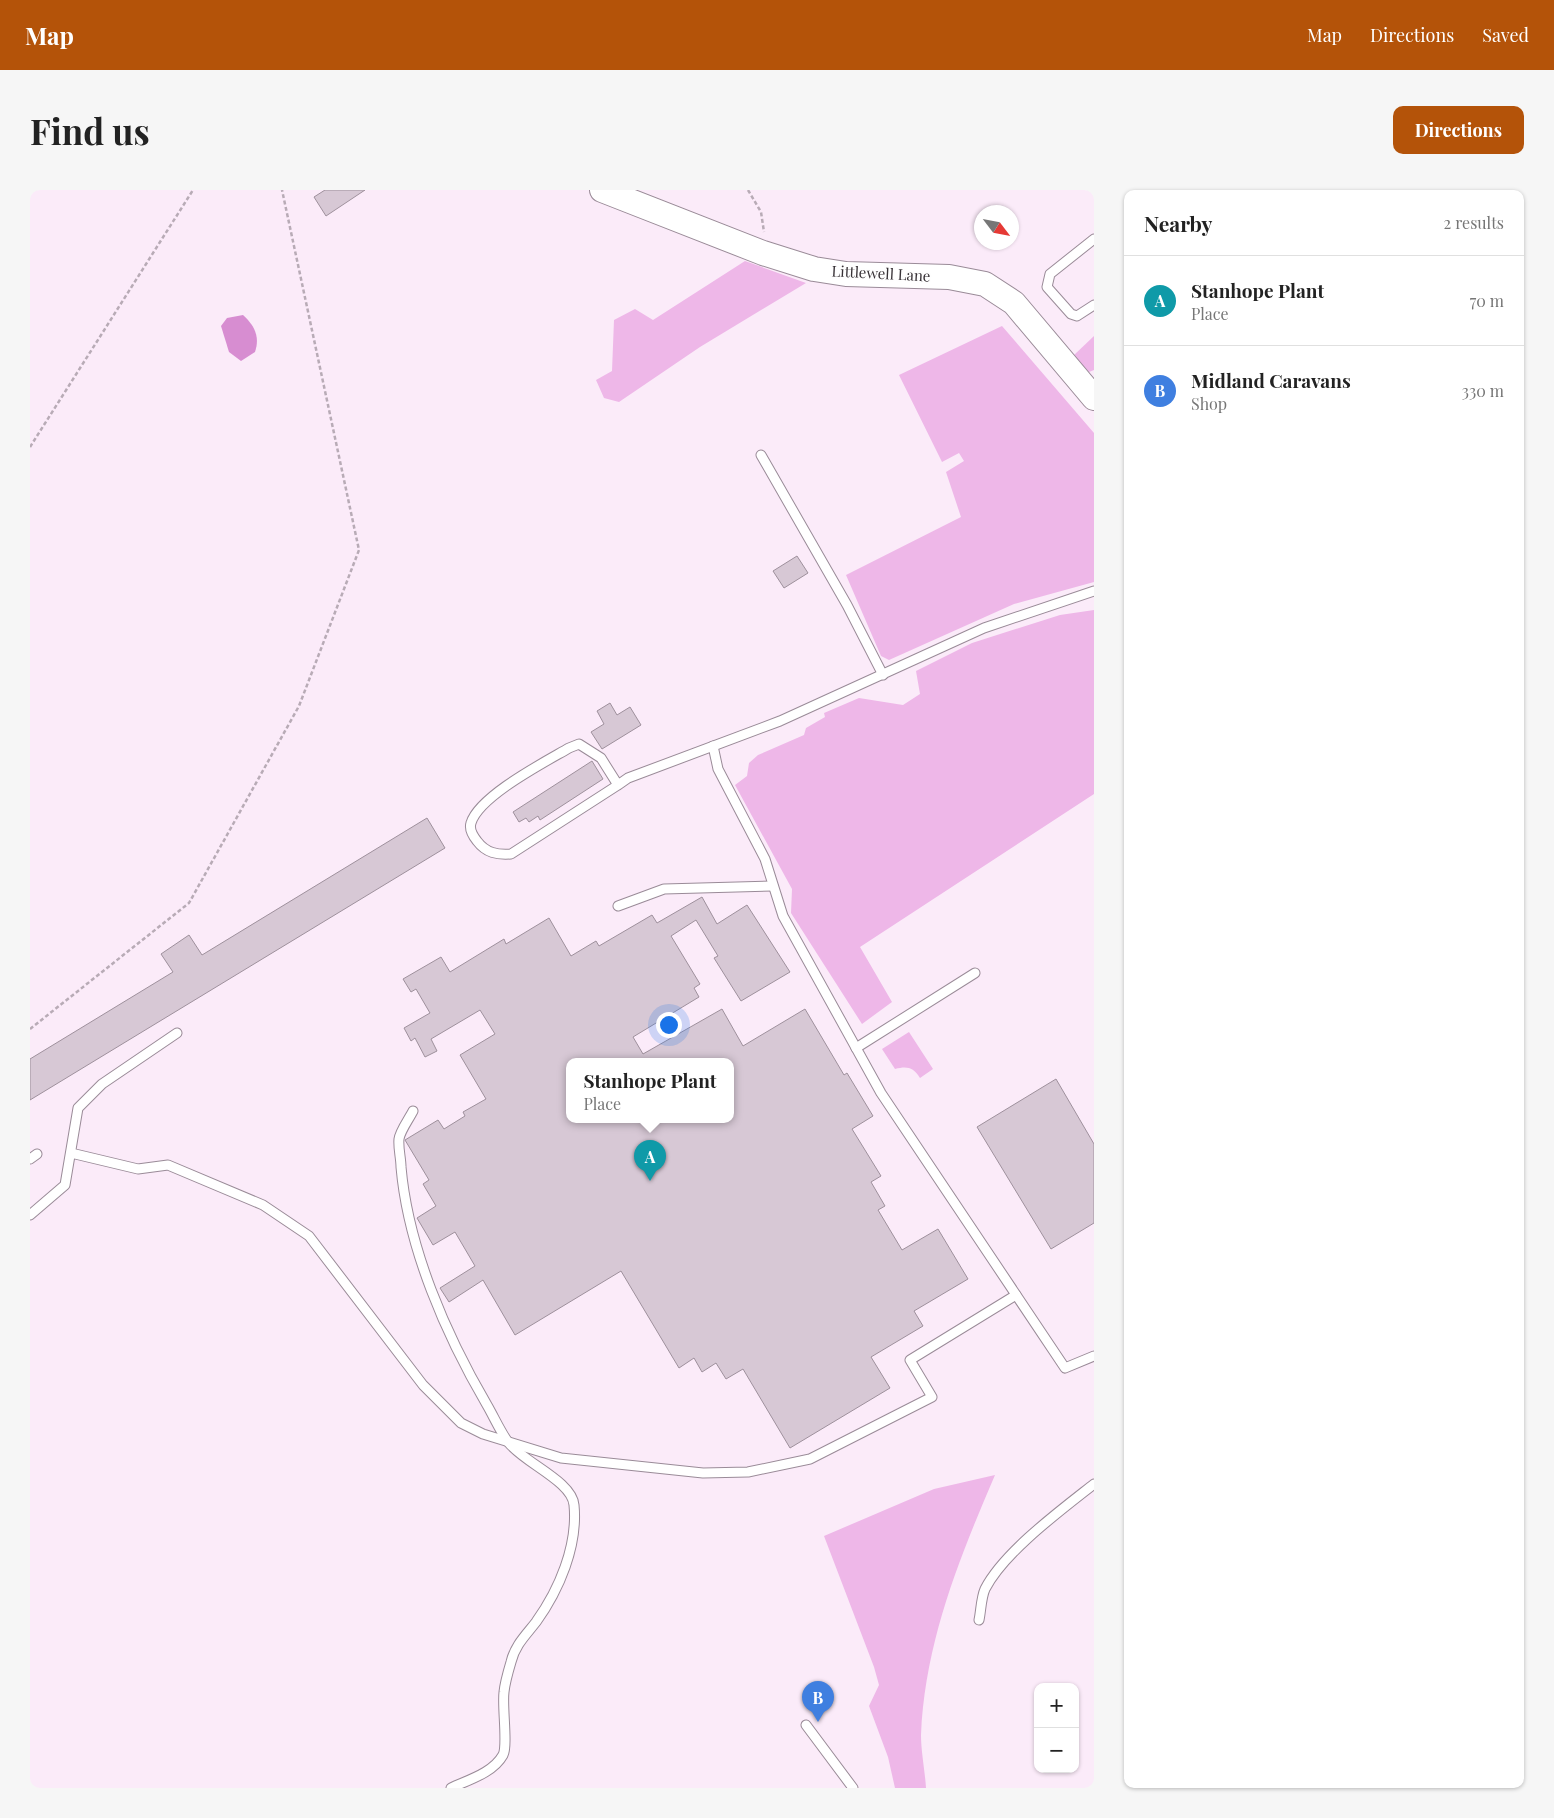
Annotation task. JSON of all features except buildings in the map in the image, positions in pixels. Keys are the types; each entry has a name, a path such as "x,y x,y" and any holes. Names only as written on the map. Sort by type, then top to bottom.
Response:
{"street":[{"name":"Littlewell Lane","path":"602,190 763,253 814,269 846,274 949,277 985,284 1014,303 1092,392"}],"lane":[{"path":"1094,239 1050,274 1047,286 1071,314 1077,316 1094,305"},
{"path":"761,454 846,605 883,676"},
{"path":"618,785 602,758 579,744 569,748 504,787 476,814 470,824 472,834 479,843 496,855 511,854 618,785 628,778 780,721 883,676 984,628 1094,591"},
{"path":"713,746 718,769 765,859 783,916 881,1093 1065,1368 1094,1356"},
{"path":"618,906 664,889 773,886"},
{"path":"856,1048 975,974"},
{"path":"30,1215 65,1185 78,1108 102,1084 178,1033"},
{"path":"413,1111 399,1138 403,1195 415,1240 442,1316 476,1386 508,1442 523,1457 565,1487 573,1495 574,1507 570,1543 561,1578 549,1602 518,1643 512,1658 504,1691 503,1720 505,1742 503,1755 488,1770 451,1788"},
{"path":"71,1153 138,1169 168,1165 271,1210 309,1236 424,1384 461,1423 483,1434 561,1458 703,1473 748,1472 810,1459 932,1397 910,1360 1016,1295"},
{"path":"979,1620 985,1590 1010,1556 1047,1522 1094,1484"},
{"path":"806,1725 853,1788"}],"path":[{"path":"30,447 193,190"},
{"path":"30,1028 189,903 299,706 359,550 282,190"},
{"path":"748,190 761,212 765,237 763,253"}],"shaded area":[{"path":"745,261 806,283 700,347 619,402 604,398 596,380 612,371 614,320 635,309 653,320"},
{"path":"243,315 251,323 257,341 255,352 241,361 229,352 221,326 227,318"},
{"path":"1002,326 1094,433 1094,582 1014,604 889,660 881,656 846,575 961,517 946,472 964,461 959,453 942,462 899,375"},
{"path":"1094,336 1094,370 1089,372 1073,356"},
{"path":"1094,610 1094,794 860,947 892,1002 862,1024 791,913 792,889 735,785 747,776 749,763 758,755 804,735 806,728 825,717 824,713 859,698 903,705 920,694 916,671 972,643 1060,615"},
{"path":"909,1032 933,1069 920,1078 909,1068 895,1069 882,1049"},
{"path":"995,1475 969,1538 946,1602 929,1667 921,1735 926,1788 895,1788 888,1757 869,1706 879,1685 874,1667 824,1536 934,1489"}],"place":[{"name":"Stanhope Plant","path":"650,1181"},
{"name":"Midland Caravans","path":"818,1722"}]}
